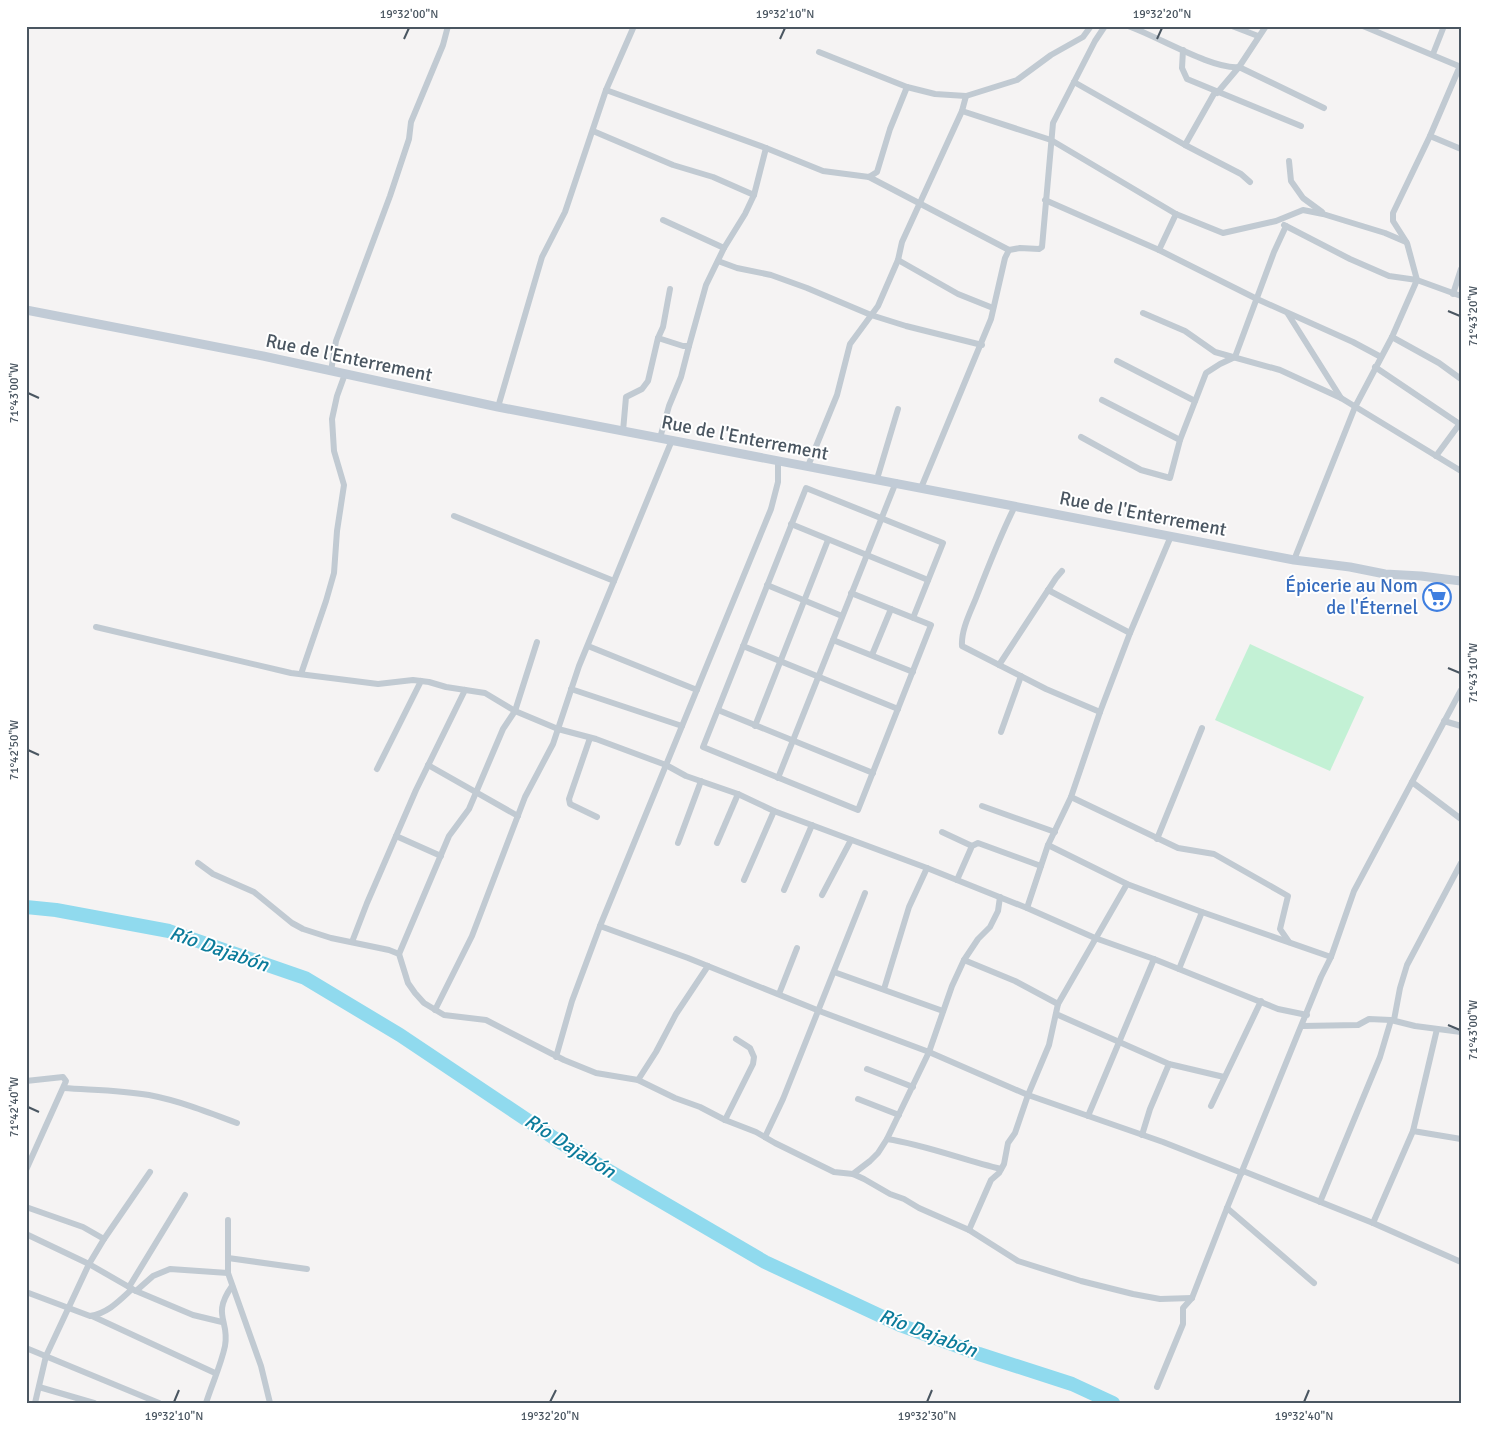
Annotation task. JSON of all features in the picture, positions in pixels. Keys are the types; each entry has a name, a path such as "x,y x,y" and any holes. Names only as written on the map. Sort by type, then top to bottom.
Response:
{"street":[{"path":"331,371 336,341 409,139 412,122 443,44 448,26"},
{"path":"498,408 542,257 565,212 606,90 634,26"},
{"path":"819,52 907,87 935,94 966,96 1017,80 1051,55 1083,37 1092,26"},
{"path":"606,90 766,148 823,171 869,177 1009,250 1020,248 1039,249 1042,247 1053,123 1095,41 1105,26"},
{"path":"1128,26 1230,68 1239,67 1324,108"},
{"path":"1232,26 1258,36"},
{"path":"1185,145 1216,92 1239,67 1266,26"},
{"path":"1433,54 1444,26"},
{"path":"1294,560 1355,407 1392,337 1417,280 1408,243 1393,221 1393,213 1430,136 1460,66 1367,27"},
{"path":"1183,50 1182,68 1187,79 1301,126"},
{"path":"1074,82 1185,145 1241,174 1250,182"},
{"path":"869,177 877,172 890,129 907,87"},
{"path":"808,466 837,395 850,344 878,306 898,260 902,242 962,110 966,96"},
{"path":"962,110 1051,140 1176,214 1223,233 1276,221 1303,210 1323,214 1385,233 1408,243"},
{"path":"592,131 673,165 713,177 754,195"},
{"path":"1430,136 1461,149"},
{"path":"660,438 668,406 681,377 706,285 724,248 746,214 754,195 766,148"},
{"path":"1289,161 1291,181 1303,198 1323,214"},
{"path":"1045,200 1159,250 1257,299 1329,331 1381,357"},
{"path":"1159,250 1176,214"},
{"path":"663,220 724,248"},
{"path":"1276,221 1350,260 1389,276 1417,280 1461,296"},
{"path":"1081,437 1141,470 1170,478 1180,440 1206,373 1235,357 1274,252 1286,226"},
{"path":"921,488 982,345 991,320 1005,258 1009,250"},
{"path":"898,260 958,294 993,308"},
{"path":"718,261 737,268 789,281 842,301 871,315 982,345"},
{"path":"1453,294 1461,269"},
{"path":"623,431 626,397 642,389 648,381 658,338 663,327 670,289"},
{"name":"Rue de l'Enterrement","path":"26,310 331,371 498,408 896,482 1294,560 1350,567 1385,574 1461,581"},
{"path":"1143,313 1185,331 1216,352 1280,370 1340,398 1461,471"},
{"path":"1287,313 1340,398"},
{"path":"1392,337 1438,363 1461,379"},
{"path":"658,338 689,346"},
{"path":"1117,361 1195,401"},
{"path":"1375,367 1460,424 1436,456"},
{"path":"301,674 334,573 337,531 344,485 334,451 332,419 338,391 345,374"},
{"path":"1102,400 1180,440"},
{"path":"877,479 898,409"},
{"path":"434,1010 472,936 525,797 553,744 571,689 672,440"},
{"path":"556,1057 572,1001 600,926 771,509 778,482 778,460"},
{"path":"778,778 896,482"},
{"path":"851,593 913,618 931,625 858,810 703,747 806,488 943,543 913,618"},
{"path":"1015,506 1000,536 961,637 962,646 1021,676 1100,712"},
{"path":"454,516 614,581"},
{"path":"792,524 928,580"},
{"path":"1027,908 1048,845 1071,797 1130,633 1171,536"},
{"path":"755,726 828,540"},
{"path":"1000,665 1062,571"},
{"path":"767,585 842,616"},
{"path":"1048,590 1130,633"},
{"path":"872,655 891,609"},
{"path":"96,627 291,673 378,684 402,680 421,681 446,688 485,692 515,711 558,729 590,738 666,765 686,776 738,794 774,811 927,868 1027,908 1095,938 1154,959 1278,1009 1307,1015"},
{"path":"833,640 913,672"},
{"path":"537,642 515,711 503,729 469,809 449,836 399,954 408,982 424,1003 444,1015 486,1020 494,1023 556,1057 596,1073 638,1080 724,1120 756,1132 834,1172 854,1174 890,1194 968,1230 1018,1261 1081,1281 1160,1299 1192,1298"},
{"path":"588,646 697,690"},
{"path":"743,646 898,709"},
{"path":"1001,732 1021,676"},
{"path":"377,769 421,681"},
{"path":"571,689 682,726"},
{"path":"352,942 396,836 465,690"},
{"path":"1157,1387 1183,1324 1183,1308 1192,1298 1331,956 1354,891 1461,690"},
{"path":"718,710 873,773"},
{"path":"1444,721 1461,726"},
{"path":"1157,839 1202,728"},
{"path":"590,738 569,799 570,804 574,807 597,817"},
{"path":"428,765 518,816"},
{"path":"678,843 701,781"},
{"path":"1412,782 1461,819"},
{"path":"717,843 738,794"},
{"path":"1071,797 1178,848 1214,854 1288,896 1280,929 1289,942"},
{"path":"982,806 1055,832"},
{"path":"744,880 774,811"},
{"path":"784,890 812,825"},
{"path":"942,832 972,846"},
{"path":"396,836 441,856"},
{"path":"822,895 851,840"},
{"path":"957,880 972,846 978,843 1041,866"},
{"path":"1048,845 1127,884 1331,956"},
{"path":"1320,1202 1380,1057 1406,965 1461,862"},
{"path":"198,863 213,874 254,892 292,923 303,929 331,938 389,950 399,954"},
{"path":"884,989 909,907 927,868"},
{"path":"968,1230 991,1180 1004,1164 1008,1143 1015,1133 1028,1095 1049,1045 1058,1004 1127,884"},
{"path":"765,1137 783,1099 865,893"},
{"path":"854,1174 870,1162 887,1139 929,1052 964,960 978,939 990,927 998,911 1000,897"},
{"path":"1179,969 1202,912"},
{"path":"600,926 929,1052 1028,1095 1243,1172 1320,1202 1461,1262"},
{"path":"779,994 798,948"},
{"path":"1088,1116 1154,959"},
{"path":"964,960 1015,981 1058,1004"},
{"path":"638,1080 656,1052 676,1014 708,966"},
{"path":"834,972 943,1011"},
{"path":"1211,1106 1261,1001"},
{"path":"1056,1014 1169,1064 1224,1077"},
{"path":"1302,1026 1358,1025 1369,1019 1392,1020 1415,1026 1461,1032"},
{"path":"1373,1223 1413,1131 1437,1029"},
{"path":"724,1120 753,1064 754,1057 750,1048 736,1039"},
{"path":"1142,1135 1150,1109 1169,1064"},
{"path":"867,1069 913,1087"},
{"path":"26,1080 66,1078 64,1088 26,1170"},
{"path":"64,1088 147,1095 188,1105 237,1123"},
{"path":"858,1099 899,1115"},
{"path":"1413,1131 1461,1139"},
{"path":"887,1139 907,1142 1001,1169"},
{"path":"35,1403 46,1356 89,1264 104,1238 150,1172"},
{"path":"132,1289 185,1195"},
{"path":"26,1206 82,1227 104,1238"},
{"path":"1227,1208 1314,1283"},
{"path":"228,1220 228,1273 261,1366 270,1403"},
{"path":"26,1234 89,1264 132,1289 193,1315 222,1322"},
{"path":"228,1258 307,1269"},
{"path":"90,1316 110,1308 132,1289 153,1276 170,1269 228,1273"},
{"path":"206,1403 226,1337 220,1309 226,1294 232,1286"},
{"path":"26,1292 90,1316 216,1373"},
{"path":"26,1348 159,1403"},
{"path":"39,1387 94,1403"}],"green space":[{"path":"1250,644 1364,697 1330,771 1215,720"}],"waterway":[{"name":"Río Dajabón","path":"26,907 56,910 169,931 305,978 400,1035 563,1144 765,1262 900,1325 979,1354 1072,1384 1113,1403"}],"place":[{"name":"Épicerie au Nom de l'Éternel","path":"1437,597"}]}
